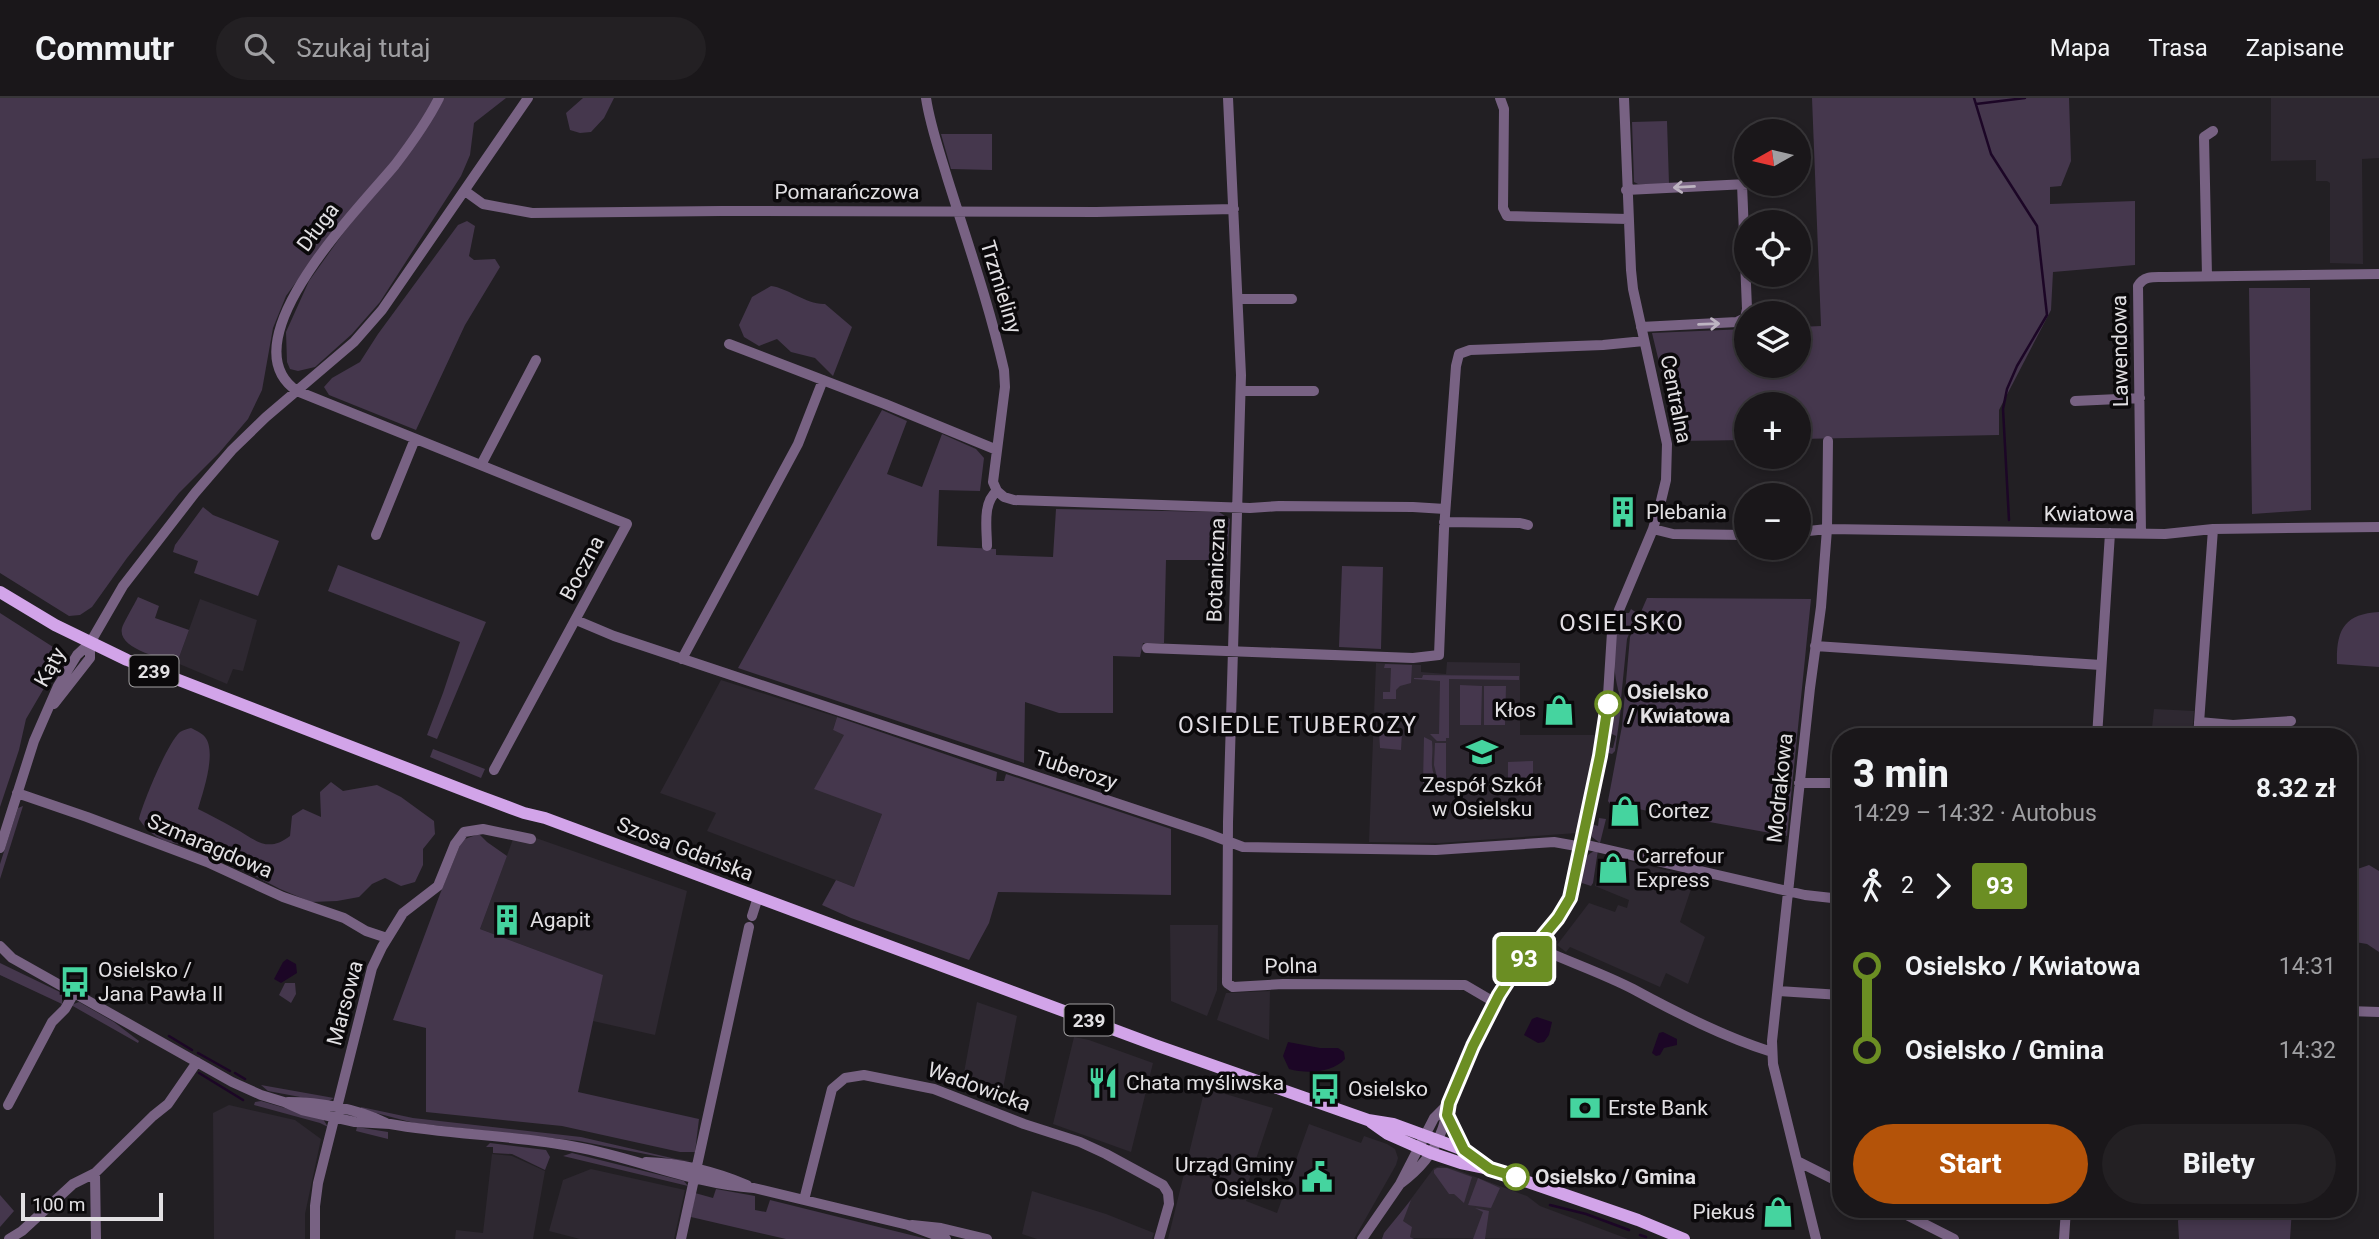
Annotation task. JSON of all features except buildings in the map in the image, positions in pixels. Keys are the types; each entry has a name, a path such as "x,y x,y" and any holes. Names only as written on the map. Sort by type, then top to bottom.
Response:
{"main road":[{"name":"Szosa Gdańska","path":"0,592 90,643 174,679 389,762 1136,1038 1368,1120 1388,1135 1421,1142 1438,1140 1464,1150 1490,1169"},
{"name":"Szosa Gdańska","path":"1421,1142 1431,1153 1490,1169 1638,1220 1684,1239"}],"street":[{"name":"Długa","path":"297,391 283,380 275,359 279,327 295,295 329,242 394,165 424,125 439,98"},
{"path":"90,643 123,586 232,450 354,342 382,310 528,98"},
{"name":"Trzmieliny","path":"926,98 932,127 1004,370 1005,387 993,482 1000,494 992,495 988,504 987,546"},
{"name":"Botaniczna","path":"1227,842 1241,391 1228,98"},
{"path":"1500,98 1504,108 1503,208 1507,216 1628,219"},
{"name":"Centralna","path":"1400,1184 1423,1166 1438,1140 1449,1103 1494,1002 1558,918 1570,898 1606,727 1612,632 1653,529 1665,483 1667,453 1663,422 1633,289 1626,190 1624,98"},
{"path":"2207,276 2204,137 2213,131"},
{"path":"1626,190 1734,185"},
{"name":"Pomarańczowa","path":"464,191 483,204 532,213 1234,209"},
{"name":"Centralna","path":"1641,327 1737,322 1745,318 1748,309 1745,196"},
{"name":"Lawendowa","path":"2141,534 2138,286 2141,281 2146,278 2207,276 2379,274"},
{"path":"1238,299 1292,299"},
{"path":"1147,648 1413,657 1439,655 1444,522 1459,355 1470,351 1644,341"},
{"path":"729,344 997,450"},
{"path":"481,465 536,360"},
{"path":"682,659 798,444 823,380"},
{"name":"Boczna","path":"297,391 627,524 494,769"},
{"path":"1241,391 1314,391"},
{"path":"2075,401 2140,398"},
{"path":"376,536 415,439"},
{"name":"Modrakowa","path":"1816,1239 1772,1052 1827,529 1828,441"},
{"path":"1000,494 1014,500 1073,503 1445,509"},
{"path":"1444,522 1528,525"},
{"name":"Kwiatowa","path":"1811,531 2141,534 2213,529 2379,527"},
{"path":"1653,529 1673,534 1734,535"},
{"path":"2199,728 2213,529"},
{"path":"2098,728 2110,533"},
{"name":"Tuberozy","path":"576,620 614,636 1206,833 1240,847 1453,849 1555,842 1582,845 1788,891 1832,898"},
{"name":"Kąty","path":"0,848 39,730 51,707 90,658 90,643"},
{"path":"1815,646 2101,665"},
{"path":"2199,722 2233,725 2291,721"},
{"path":"1799,783 1832,783"},
{"name":"Szmaragdowa","path":"17,793 207,862 283,897 344,918 366,931 387,938"},
{"name":"Marsowa","path":"315,1239 318,1184 372,968 387,938 410,906 438,886 455,844 464,832 484,829 531,839"},
{"name":"Polna","path":"1227,842 1228,985 1465,985 1476,989 1494,1002"},
{"path":"681,1239 750,922 758,897"},
{"path":"1536,945 1746,1044 1772,1052"},
{"path":"0,946 12,958"},
{"path":"0,955 12,958 244,1088 284,1102 303,1102 336,1113 374,1117 390,1125 559,1144 638,1161 662,1162 695,1175 733,1179 754,1188 908,1225 946,1239"},
{"path":"1778,990 1832,994"},
{"path":"8,1105 52,1022 65,1009 74,993"},
{"path":"2357,1011 2379,1012"},
{"path":"9,1239 22,1231 73,1184 95,1173 179,1091 197,1062"},
{"name":"Wadowicka","path":"804,1200 832,1089 845,1078 864,1075 934,1089 1024,1124 1080,1142 1150,1177 1163,1185 1168,1194 1169,1204 1159,1239"},
{"name":"Centralna","path":"1400,1184 1434,1118 1449,1103"},
{"path":"1447,1115 1464,1150"},
{"path":"1797,1161 1832,1178"},
{"path":"95,1173 96,1239"},
{"path":"1362,1239 1400,1184"},
{"path":"1913,1218 1954,1239"},
{"path":"2064,1239 2065,1218"},
{"path":"908,1225 941,1228 987,1239"},
{"path":"1370,1229 1376,1239"}],"shaded area":[{"path":"0,98 436,98 416,131 333,231 286,296 273,328 262,390 248,419 179,493 92,607 80,615 69,616 0,573"},
{"path":"444,98 506,98 474,123 470,155 461,176 380,302 352,334 315,367 298,371 290,369 287,362 286,332 309,281 344,232 418,141"},
{"path":"583,98 614,98 604,118 591,132 580,133 570,130 566,113"},
{"path":"1812,98 2069,98 2071,161 2061,186 2050,187 2050,204 2135,201 2135,265 2053,272 2051,310 1999,410 1999,435 1811,439 1811,392 1734,392 1734,440 1678,441 1652,333 1734,330 1734,378 1811,378 1811,326 1821,326"},
{"path":"2271,98 2379,98 2379,158 2362,159 2363,264 2330,263 2330,183 2316,181 2316,160 2271,161"},
{"path":"1667,121 1669,184 1634,182 1632,122"},
{"path":"941,134 992,134 992,170 951,169"},
{"path":"467,221 475,226 469,256 474,260 495,259 500,267 465,325 416,430 329,395 324,387 332,378 360,362 458,225"},
{"path":"771,286 811,302 825,304 852,327 833,376 815,358 791,352 777,339 759,346 744,337 739,325 752,297"},
{"path":"2249,288 2310,288 2311,510 2252,514"},
{"path":"882,410 907,421 887,474 922,487 942,434 976,449 984,458 980,491 939,490 937,546 996,549 996,555 1053,557 1056,509 1219,512 1230,519 1227,560 1166,560 1164,643 1143,643 1140,657 1113,656 1113,713 1059,713 1025,702 1024,763 738,668"},
{"path":"203,507 213,515 279,541 258,596 194,573 198,561 173,552 175,545"},
{"path":"338,565 486,622 437,739 427,735 460,642 328,591"},
{"path":"1342,566 1383,567 1381,649 1339,647"},
{"path":"138,597 159,606 155,618 189,630 177,663 142,652 122,635 123,625"},
{"path":"1647,598 1811,599 1787,836 1610,804 1608,801 1622,726 1630,637"},
{"path":"200,599 257,620 243,671 233,669 227,684 177,663"},
{"path":"1631,609 1637,613 1627,639 1621,699 1614,668 1614,645 1619,622 1624,613 1629,613"},
{"path":"2379,612 2379,667 2337,664 2338,642 2344,626 2358,616"},
{"path":"0,613 64,654 26,719 0,807"},
{"name":"Zespół Szkół w Osielsku","path":"1447,662 1520,663 1520,735 1596,735 1577,833 1439,843 1369,842 1376,663 1421,665 1421,672 1446,674"},
{"path":"1385,664 1412,665 1411,683 1396,690 1396,699 1383,699 1383,692 1390,692 1391,668 1384,668"},
{"path":"1423,675 1519,676 1519,680 1449,679 1449,738 1446,738 1446,741 1437,741 1430,734 1439,734 1440,681 1414,679 1422,678"},
{"path":"721,680 837,717 833,730 844,734 882,814 854,887 707,831 716,813 660,793"},
{"path":"1460,685 1482,686 1481,725 1460,725"},
{"path":"1484,686 1506,686 1505,725 1484,725"},
{"path":"1622,701 1615,751 1612,754 1605,752 1607,747 1613,748 1616,736 1610,733 1616,710 1619,710"},
{"path":"2154,709 2194,711 2193,728 2152,728"},
{"path":"837,717 997,772 996,781 1004,781 1006,774 1171,829 1171,895 998,892 989,923 969,960 822,905 836,880 854,887 882,814 814,789 844,735 833,730"},
{"path":"191,728 205,737 210,752 208,772 198,809 261,843 275,844 290,836 292,816 303,809 321,817 320,792 331,782 343,791 377,785 401,797 434,821 435,834 423,849 423,865 415,882 401,886 385,878 372,884 359,897 311,902 280,889 194,844 169,842 150,832 139,819 141,811 169,747 180,732"},
{"path":"1379,731 1402,732 1401,750 1380,748"},
{"path":"1424,737 1432,741 1432,769 1440,785 1423,784"},
{"path":"1435,743 1446,743 1446,780 1437,777 1434,765"},
{"path":"433,749 485,769 481,778 430,757"},
{"path":"1533,761 1533,780 1508,781 1508,762"},
{"path":"23,806 0,879 0,864 18,808"},
{"path":"1599,818 1606,819 1600,843 1592,837 1591,824 1598,826"},
{"path":"516,831 687,891 655,1035 593,1021 602,975 480,929"},
{"path":"479,834 507,856 480,929 603,975 578,1092 699,1119 695,1152 680,1152 562,1126 426,1112 426,1028 393,1020 462,840"},
{"path":"1598,850 1593,883 1591,886 1582,883 1581,868 1585,858"},
{"path":"1612,857 1695,877 1680,922 1705,937 1688,984 1666,973 1660,987 1570,947 1566,952 1557,945 1589,903 1615,912 1618,905 1627,908 1629,900 1595,886 1599,866"},
{"path":"2369,865 2379,871 2379,952 2367,944 2357,942 2357,869"},
{"path":"1170,925 1218,925 1217,990 1207,1016 1171,1001"},
{"path":"287,959 296,964 297,973 281,983 274,979"},
{"path":"0,963 62,993 62,1004 0,975"},
{"path":"285,983 295,983 296,994 291,1003 279,995"},
{"path":"1270,991 1269,1040 1217,1020 1226,993"},
{"path":"79,1002 114,1022 139,1041 138,1043 71,1005"},
{"path":"977,1002 1017,1016 1000,1104 961,1089"},
{"path":"1537,1017 1552,1022 1549,1035 1544,1042 1538,1043 1524,1035 1532,1019"},
{"path":"1663,1032 1677,1039 1677,1045 1664,1048 1660,1055 1656,1056 1652,1053 1659,1033"},
{"path":"1074,1037 1153,1063 1131,1152 1053,1124"},
{"path":"1288,1042 1320,1048 1338,1048 1344,1052 1345,1059 1326,1070 1304,1072 1289,1069 1283,1056"},
{"path":"261,1085 334,1098 327,1102 268,1091"},
{"path":"1205,1088 1273,1108 1247,1186 1251,1188 1246,1201 1277,1213 1309,1124 1361,1143 1364,1136 1395,1149 1398,1158 1396,1165 1354,1239 1168,1239"},
{"path":"261,1101 323,1119 328,1127 254,1105 255,1102"},
{"path":"229,1105 295,1120 321,1139 305,1214 305,1239 214,1239 213,1113"},
{"path":"361,1107 413,1118 581,1137 691,1161 676,1160 579,1141 414,1123"},
{"path":"357,1127 388,1132 388,1139 356,1131"},
{"path":"490,1143 546,1150 550,1157 545,1170 512,1154 493,1153 493,1147 486,1147"},
{"path":"572,1153 684,1181 688,1186 563,1156"},
{"path":"492,1154 512,1156 545,1171 533,1239 455,1239 456,1230 483,1233"},
{"path":"1441,1166 1527,1196 1540,1206 1628,1239 1382,1238 1434,1168"},
{"path":"1437,1168 1447,1168 1472,1177 1464,1203 1454,1194 1449,1194 1434,1173"},
{"path":"591,1169 685,1190 674,1239 580,1239 549,1231 563,1180"},
{"path":"1478,1178 1500,1188 1491,1208 1468,1205"},
{"path":"716,1189 755,1196 755,1210 766,1212 770,1200 927,1239 786,1239 691,1217 695,1193 713,1198"},
{"path":"1032,1191 1106,1214 1154,1233 1152,1239 1037,1239 1022,1234"},
{"path":"0,1195 14,1211 0,1227"},
{"path":"1411,1200 1403,1221 1412,1227 1410,1237 1414,1239 1382,1239 1384,1233"},
{"path":"1475,1208 1489,1211 1485,1239 1473,1239 1483,1212"},
{"path":"2179,1218 2291,1218 2290,1239 2179,1239"}],"waterway":[{"path":"1974,98 1991,154 2037,226 2047,315 2017,366 2007,389 2003,409 2009,520"},
{"path":"1976,104 2025,98"},
{"path":"169,1036 192,1050"},
{"path":"198,1053 230,1071"},
{"path":"199,1073 243,1100"},
{"path":"235,1073 245,1079"},
{"path":"1550,1205 1586,1214 1629,1230"},
{"path":"1640,1235 1646,1237"}],"bus line":[{"name":"93","path":"1516,1177 1490,1169 1464,1150 1447,1115 1449,1103 1473,1046 1506,983 1565,909 1570,898 1606,727 1608,704"}],"place":[{"name":"Plebania","path":"1623,512"},
{"name":"Osielsko / Kwiatowa","path":"1608,704"},
{"name":"Kłos","path":"1559,710"},
{"name":"Zespół Szkół w Osielsku","path":"1482,752"},
{"name":"Cortez","path":"1625,811"},
{"name":"Carrefour Express","path":"1613,868"},
{"name":"Agapit","path":"507,920"},
{"name":"Osielsko / Jana Pawła II","path":"75,982"},
{"name":"Chata myśliwska","path":"1103,1083"},
{"name":"Osielsko","path":"1325,1089"},
{"name":"Erste Bank","path":"1585,1108"},
{"name":"Urząd Gminy Osielsko","path":"1317,1177"},
{"name":"Osielsko / Gmina","path":"1516,1177"},
{"name":"Piekuś","path":"1778,1212"}],"district":[{"name":"OSIELSKO","path":"1622,623"},
{"name":"OSIEDLE TUBEROZY","path":"1298,725"}]}
